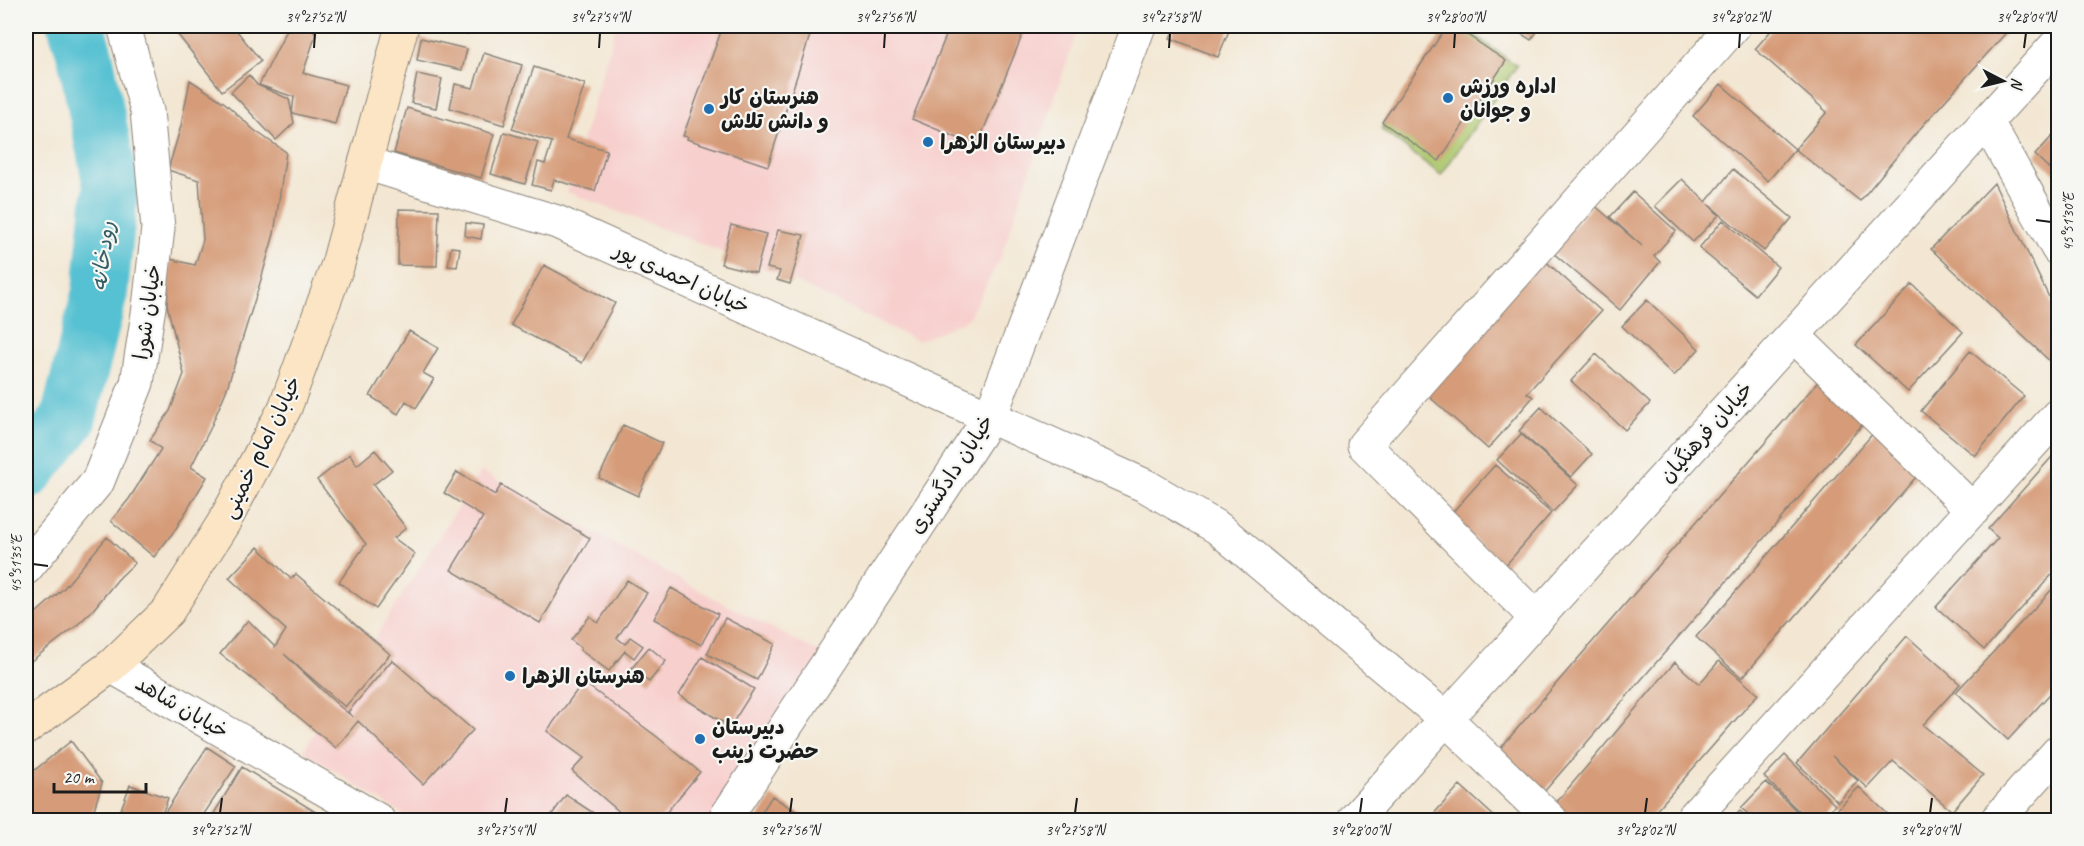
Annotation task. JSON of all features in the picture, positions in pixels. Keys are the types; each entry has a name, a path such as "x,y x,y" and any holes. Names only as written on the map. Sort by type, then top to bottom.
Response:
{"main road":[{"name":"خیابان امام خمینی","path":"26,728 111,666 168,611 224,522 285,408 338,264 402,26"}],"street":[{"name":"خیابان شورا","path":"26,568 98,481 137,383 158,228 147,111 124,26"},
{"name":"خیابان دادگستری","path":"724,820 990,417 1138,26"},
{"path":"1537,619 1364,445 1734,26"},
{"name":"خیابان فرهنگیان","path":"1354,820 2058,43"},
{"path":"1987,122 2058,249"},
{"name":"خیابان احمدی پور","path":"365,164 557,222 1146,486 1218,528 1446,719 1539,817"},
{"path":"1794,336 1973,510"},
{"path":"1691,820 2058,415"},
{"name":"خیابان شاهد","path":"111,666 378,820"},
{"path":"1997,820 2058,752"}],"shaded area":[{"path":"616,26 1079,26 1000,259 968,319 918,341 781,275 567,192"},
{"name":"هنرستان الزهرا","path":"481,471 719,601 830,658 713,820 411,820 303,751"}],"green space":[{"name":"اداره ورزش و جوانان","path":"1448,26 1462,26 1517,66 1441,175 1381,129"}],"building":[{"path":"171,26 233,26 261,61 222,91"},
{"path":"289,26 311,26 316,34 303,73 346,85 335,124 292,113 294,97 259,85"},
{"path":"435,26 470,26 468,34"},
{"path":"723,26 813,26 768,166 683,136"},
{"path":"950,26 1026,26 977,146 912,119"},
{"path":"1175,26 1231,26 1218,57 1170,38"},
{"name":"اداره ورزش و جوانان","path":"1447,26 1454,26 1506,61 1439,161 1382,122"},
{"path":"1509,26 1541,26 1531,40"},
{"path":"1775,26 2012,26 1917,132 1860,201 1795,149 1827,112 1755,49"},
{"path":"421,38 467,49 462,70 417,60"},
{"path":"484,53 522,65 504,125 450,108 455,84 473,88"},
{"path":"534,67 585,84 566,139 607,150 595,191 554,180 551,190 532,185 538,162 545,164 552,142 512,129"},
{"path":"417,74 442,79 436,108 411,103"},
{"path":"249,75 257,85 289,99 294,123 276,140 231,92"},
{"path":"190,80 225,103 254,130 286,152 274,234 260,283 226,391 191,467 207,477 175,530 154,557 111,521 129,499 161,449 150,440 170,411 184,374 167,305 170,259 195,265 203,240 199,180 168,170 181,126"},
{"path":"1721,84 1795,149 1768,181 1693,116"},
{"path":"407,108 494,134 481,178 394,153"},
{"path":"2058,130 2058,177 2035,155"},
{"path":"504,132 538,142 525,184 491,174"},
{"path":"1733,169 1792,218 1764,251 1708,204 1719,215 1693,242 1655,206 1682,179 1706,202"},
{"path":"1994,183 2058,316 2058,369 1931,249"},
{"path":"1633,192 1676,231 1654,256 1660,262 1620,310 1552,252 1593,204 1642,246 1610,217"},
{"path":"399,209 439,210 437,266 398,265"},
{"path":"1723,220 1778,267 1755,295 1699,248"},
{"path":"466,223 483,225 481,239 465,236"},
{"path":"731,225 766,234 756,273 721,264"},
{"path":"778,230 804,235 790,284 777,280 780,271 767,268"},
{"path":"451,247 460,248 457,267 448,266"},
{"path":"1542,258 1601,311 1527,393 1533,397 1488,449 1424,392"},
{"path":"544,265 615,303 582,363 511,325"},
{"path":"1912,284 1963,332 1908,392 1856,345"},
{"path":"1647,300 1699,349 1674,376 1622,326"},
{"path":"409,331 438,348 423,373 434,379 416,408 406,401 398,414 370,396"},
{"path":"1970,351 2024,396 1975,456 1921,411"},
{"path":"1596,354 1650,403 1625,430 1571,381"},
{"path":"1822,377 1869,417 1543,793 1497,752"},
{"path":"1541,407 1592,454 1571,477 1519,431"},
{"path":"623,425 662,443 638,496 599,478"},
{"path":"1876,430 1922,470 1742,678 1696,637"},
{"path":"1521,434 1578,485 1553,512 1497,460"},
{"path":"375,450 392,470 373,485 406,528 394,538 415,554 376,609 339,582 366,544 317,480 350,454 357,465"},
{"path":"2058,450 2058,568 1984,650 1936,607 1998,538 1988,529"},
{"path":"1495,465 1551,513 1505,566 1448,517"},
{"path":"457,472 495,495 501,485 590,538 540,623 451,570 483,517 444,493"},
{"path":"107,537 135,563 75,627 26,665 26,622 64,588"},
{"path":"258,547 291,579 296,574 390,654 345,707 284,654 338,705 353,717 348,712 392,660 473,730 423,784 358,721 336,748 220,654 248,620 275,647 286,630 229,578"},
{"path":"627,580 647,593 617,638 625,644 630,637 643,646 634,658 625,651 609,671 580,650 581,648 571,640 590,616 598,623"},
{"path":"2058,583 2058,685 2008,740 1956,692"},
{"path":"671,588 718,614 701,645 654,619"},
{"path":"725,618 775,644 757,680 707,654"},
{"path":"1907,636 1960,684 1923,725 1983,775 1952,811 1893,761 1868,788 1832,756 1858,781 1838,802 1797,763"},
{"path":"649,647 666,661 649,682 632,668"},
{"path":"702,657 754,689 730,727 679,695"},
{"path":"1719,661 1758,694 1648,820 1573,820 1555,804 1675,662 1699,684"},
{"path":"583,682 700,772 660,820 629,820 572,771 584,758 547,731"},
{"path":"71,741 102,783 93,813 83,820 26,820 26,777"},
{"path":"207,747 236,766 200,820 167,820 162,817"},
{"path":"1785,755 1835,805 1820,820 1808,820 1764,777"},
{"path":"242,767 329,820 210,820"},
{"path":"1766,782 1806,820 1755,820 1741,808"},
{"path":"130,785 168,798 160,820 117,820"},
{"path":"1460,785 1498,820 1428,820"},
{"path":"1859,787 1894,820 1846,820 1836,811"},
{"path":"566,795 604,820 548,820"},
{"path":"772,796 810,820 757,820"},
{"path":"2058,806 2058,820 2044,820 2046,819"},
{"path":"1740,811 1750,820 1731,820"}],"waterway":[{"name":"رودخانه","path":"26,472 68,420 100,292 111,185 85,55 76,26"}],"place":[{"name":"اداره ورزش و جوانان","path":"1448,98"},
{"name":"هنرستان کار و دانش تلاش","path":"709,109"},
{"name":"دبیرستان الزهرا","path":"928,142"},
{"name":"هنرستان الزهرا","path":"510,676"},
{"name":"دبیرستان حضرت زینب","path":"700,739"}]}
